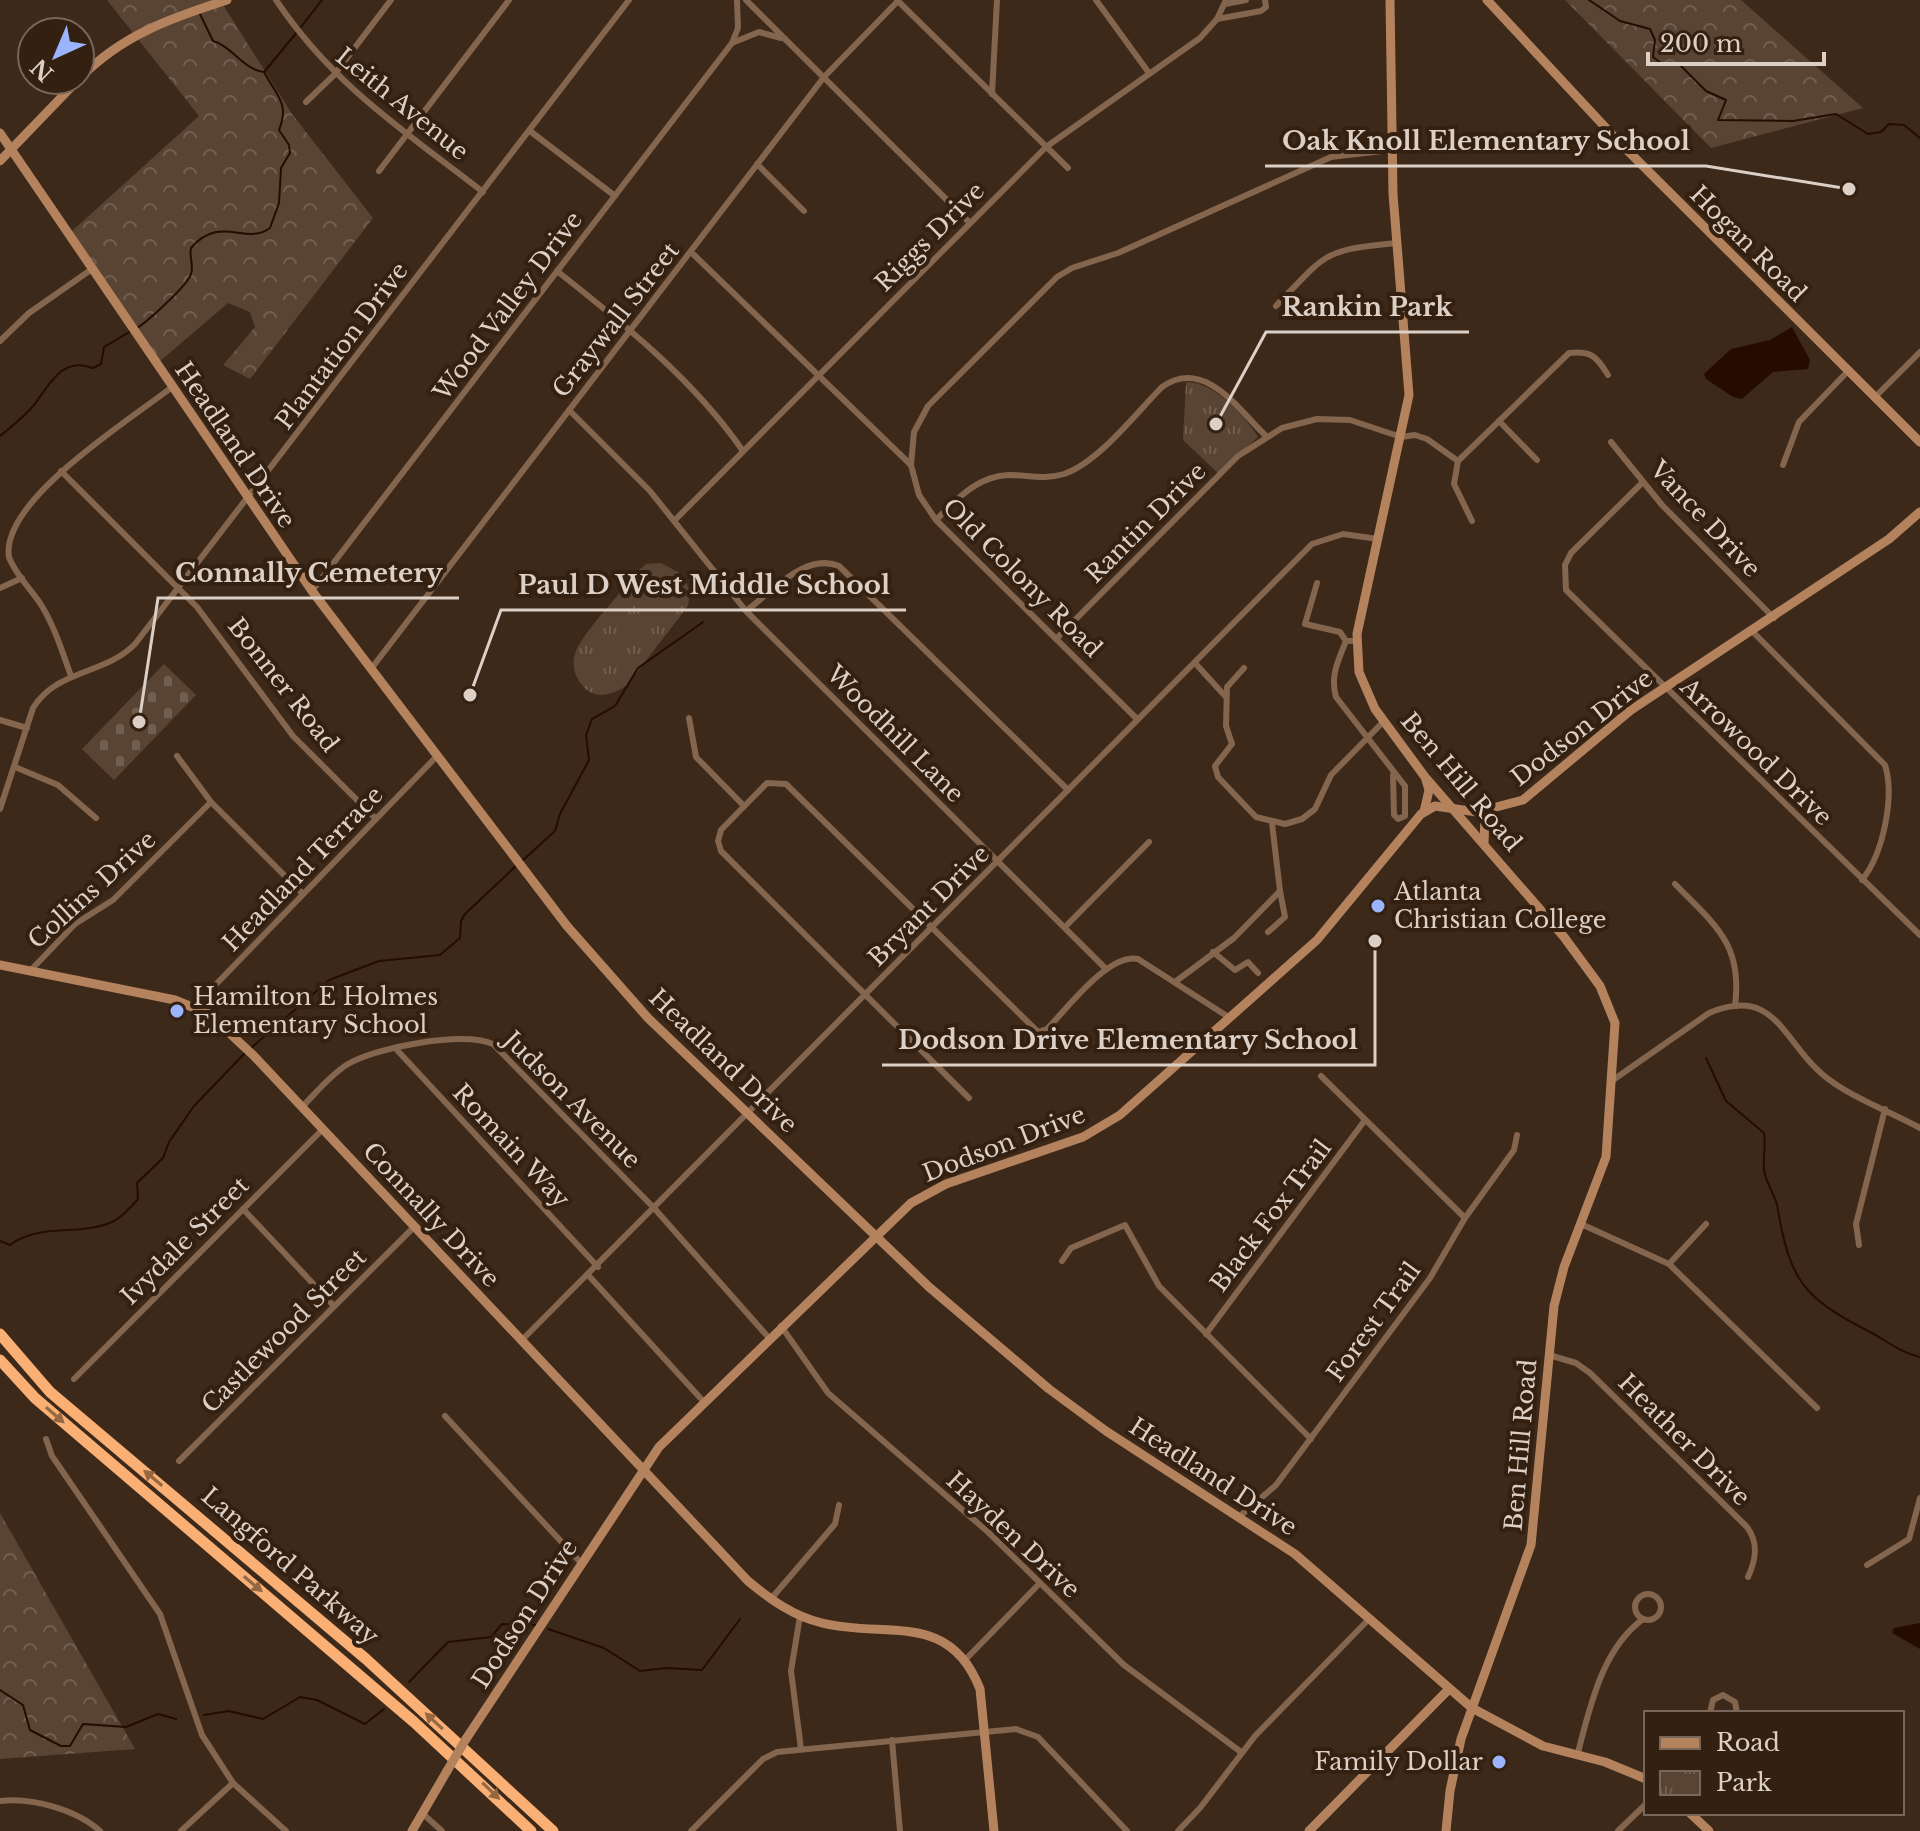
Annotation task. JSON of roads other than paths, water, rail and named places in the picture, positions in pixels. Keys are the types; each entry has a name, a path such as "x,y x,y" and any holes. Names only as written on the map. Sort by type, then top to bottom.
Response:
{"highway":[{"name":"Langford Parkway","path":"0,1334 50,1392 366,1659 553,1831"},
{"name":"Langford Parkway","path":"0,1360 35,1398 414,1722 531,1831"}],"street":[{"path":"96,63 145,29 227,0"},
{"name":"Leith Avenue","path":"276,0 301,38 334,75 483,192"},
{"path":"306,102 334,75 391,0"},
{"path":"379,171 509,0"},
{"name":"Plantation Drive","path":"0,809 41,695 71,676 127,652 629,0"},
{"name":"Wood Valley Drive","path":"312,591 732,43 738,28 737,0"},
{"path":"746,0 970,223"},
{"path":"992,94 997,0"},
{"path":"1096,0 1149,73"},
{"path":"1225,2 1246,0"},
{"path":"1217,19 1261,11 1266,7 1265,0"},
{"name":"Ben Hill Road","path":"1390,0 1391,150 1409,395 1357,641 1359,672 1365,690 1384,721 1425,777 1538,904 1600,986 1615,1023 1606,1157 1558,1287 1531,1545 1454,1766 1446,1831"},
{"name":"Hogan Road","path":"1487,0 1619,142 1920,442"},
{"path":"898,1 1068,168"},
{"name":"Graywall Street","path":"371,669 824,77 898,1"},
{"name":"Riggs Drive","path":"674,521 1046,147 1200,38 1217,19 1225,2"},
{"path":"732,43 749,33 767,32 802,55"},
{"path":"0,161 62,96"},
{"path":"530,131 615,196"},
{"name":"Headland Drive","path":"0,133 312,591 602,968 875,1236 965,1320 1049,1389 1106,1431 1295,1554 1472,1708 1543,1746 1624,1768 1644,1778"},
{"path":"911,465 914,432 928,406 1057,277 1331,157 1391,150"},
{"path":"757,164 804,211"},
{"path":"1276,306 1330,253 1345,248 1397,243"},
{"name":"Old Colony Road","path":"691,252 911,465 919,495 936,520 1137,719"},
{"path":"0,341 29,313 92,269"},
{"path":"557,271 631,330 717,417 743,451"},
{"path":"1472,521 1454,484 1458,461 1569,353 1587,351 1595,356 1608,375"},
{"path":"1875,397 1920,352"},
{"path":"1783,465 1799,422 1848,371"},
{"path":"936,520 965,492 986,480 1009,475 1050,477 1078,467 1162,387 1179,378 1196,377 1212,384 1266,436"},
{"path":"71,676 49,618 8,554 7,540 13,520 88,446 172,387"},
{"name":"Woodhill Lane","path":"569,410 650,491 746,611 1106,969"},
{"name":"Rantin Drive","path":"1056,639 1238,456 1266,436 1298,423 1337,418 1369,423 1401,437 1415,435 1427,439 1458,461"},
{"path":"1499,421 1537,460"},
{"name":"Vance Drive","path":"1611,442 1643,482 1774,618"},
{"name":"Bonner Road","path":"61,471 179,588 214,628 293,736 376,819"},
{"name":"Arrowood Drive","path":"1643,482 1571,553 1563,578 1572,599 1920,935"},
{"name":"Dodson Drive","path":"412,1831 466,1739 641,1470 704,1402 911,1203 934,1189 1104,1128 1317,940 1424,812 1435,806 1457,810 1492,810 1510,806 1535,792 1604,729 1774,618 1889,539 1920,512"},
{"name":"Bryant Drive","path":"522,1340 749,1115 1312,544 1343,534 1378,539"},
{"path":"746,611 807,565 823,561 839,566 1068,790"},
{"path":"0,588 22,578"},
{"path":"1317,583 1305,624 1340,632 1346,641"},
{"path":"1753,632 1885,765 1888,784 1881,848 1862,880"},
{"path":"1346,641 1357,641"},
{"path":"1346,641 1333,672 1333,687 1336,697 1393,775 1405,786 1405,816 1398,819 1394,815 1393,775"},
{"path":"1195,663 1226,697"},
{"path":"1244,668 1227,687 1226,726 1232,744 1215,766 1218,777 1256,817 1272,823 1302,819 1315,809 1331,775 1384,721"},
{"path":"689,718 696,757 744,806"},
{"path":"0,720 27,728"},
{"path":"177,756 211,802 302,893"},
{"name":"Headland Terrace","path":"194,1007 437,756"},
{"path":"15,767 58,785 96,818"},
{"path":"1424,812 1429,790 1425,777"},
{"path":"969,1098 721,851 718,841 721,830 767,783 786,784 1038,1032 1047,1029 1120,958 1138,959 1230,1018"},
{"name":"Collins Drive","path":"31,970 75,924 113,900 211,802"},
{"path":"1484,843 1485,816 1492,810"},
{"path":"1268,932 1285,917 1272,823"},
{"path":"1065,927 1149,842"},
{"path":"1675,884 1730,946 1738,974 1735,1006"},
{"path":"1175,982 1234,938 1280,891"},
{"path":"1213,952 1235,970 1248,962 1258,973"},
{"name":"Connally Drive","path":"0,965 158,994 194,1007 228,1031 522,1340 641,1470 770,1600 800,1616 841,1627 923,1633 946,1643 965,1660"},
{"path":"1613,1080 1709,1013 1735,1006 1756,1008 1772,1015 1822,1074 1920,1128"},
{"name":"Judson Avenue","path":"302,1107 349,1064 397,1050 466,1037 493,1044 654,1208 769,1338"},
{"name":"Romain Way","path":"397,1050 598,1267"},
{"path":"1321,1076 1465,1218"},
{"path":"1859,1245 1856,1224 1885,1109"},
{"name":"Black Fox Trail","path":"1206,1334 1365,1120"},
{"name":"Ivydale Street","path":"74,1379 323,1129"},
{"name":"Forest Trail","path":"1240,1516 1276,1485 1430,1278 1465,1218 1514,1150 1517,1135"},
{"path":"243,1209 334,1306"},
{"path":"1581,1224 1669,1264 1817,1408"},
{"path":"1669,1264 1706,1224"},
{"path":"1062,1261 1071,1248 1125,1225 1159,1286 1311,1439"},
{"name":"Castlewood Street","path":"179,1461 414,1227"},
{"path":"589,1276 704,1402"},
{"name":"Hayden Drive","path":"781,1326 828,1393 988,1532 1124,1665 1241,1752"},
{"name":"Heather Drive","path":"1549,1355 1576,1363 1590,1373 1747,1527 1755,1541 1755,1555 1748,1577"},
{"path":"445,1416 582,1564"},
{"path":"46,1439 52,1456 160,1614 175,1649 193,1718 233,1783 286,1831"},
{"path":"1867,1565 1909,1539 1920,1498"},
{"path":"770,1600 835,1524 839,1505"},
{"path":"994,1831 980,1689 965,1660 1040,1583"},
{"path":"1577,1756 1588,1714 1614,1649 1643,1619 1653,1619 1660,1612 1660,1601 1653,1594 1642,1594 1635,1602 1635,1612 1643,1619"},
{"path":"800,1616 791,1671 801,1749"},
{"path":"1178,1831 1241,1752 1369,1619"},
{"path":"1309,1831 1449,1689"},
{"path":"1710,1711 1713,1700 1723,1695 1735,1702 1737,1711"},
{"path":"691,1831 763,1759 777,1752 1016,1729 1038,1737 1127,1831"},
{"path":"892,1740 900,1831"},
{"path":"181,1831 233,1783"},
{"path":"0,1801 21,1801 69,1812 100,1831"},
{"path":"1618,1831 1644,1806"},
{"path":"423,1814 442,1831"},
{"path":"1692,1815 1709,1831"}],"waterway":[{"path":"301,27 322,0"},
{"path":"1589,0 1620,21 1650,29 1655,40 1653,57 1662,64 1680,65 1706,91 1726,100 1718,120 1793,121 1836,114 1868,134 1881,132 1889,124 1904,125 1920,138"},
{"path":"137,328 183,286 192,271 191,248 202,238 222,231 252,234 270,228 279,203 281,168 290,153 289,145 279,130 282,106 264,72 249,67 213,41 199,12"},
{"path":"265,71 297,32"},
{"path":"0,436 30,409 58,374 73,366 93,368 101,364 104,347 131,331"},
{"path":"523,860 555,831 560,814 589,760 586,735 592,719 615,706 638,668 703,622"},
{"path":"250,1049 329,980 379,961 440,955 460,938 461,921 465,914 518,864"},
{"path":"0,1241 10,1245 34,1234 102,1226 121,1217 138,1199 137,1183 163,1158 169,1142 194,1106 245,1053"},
{"path":"1706,1058 1726,1101 1764,1133 1765,1175 1777,1205 1787,1252 1803,1284 1847,1320 1900,1350 1920,1357"},
{"path":"548,1629 604,1648 640,1671 667,1668 702,1670 740,1619"},
{"path":"409,1682 448,1642 491,1637 502,1624 536,1625"},
{"path":"0,1690 23,1705 30,1730 61,1746 70,1746 83,1724 126,1727 158,1714 176,1719"},
{"path":"204,1715 229,1711 263,1719 300,1697 317,1700 365,1724 384,1709"}],"place":[{"name":"Oak Knoll Elementary School","path":"1849,189"},
{"name":"Rankin Park","path":"1216,424"},
{"name":"Paul D West Middle School","path":"470,695"},
{"name":"Connally Cemetery","path":"139,722"},
{"name":"Atlanta Christian College","path":"1378,906"},
{"name":"Dodson Drive Elementary School","path":"1375,941"},
{"name":"Hamilton E Holmes Elementary School","path":"177,1011"},
{"name":"Family Dollar","path":"1499,1762"}]}
